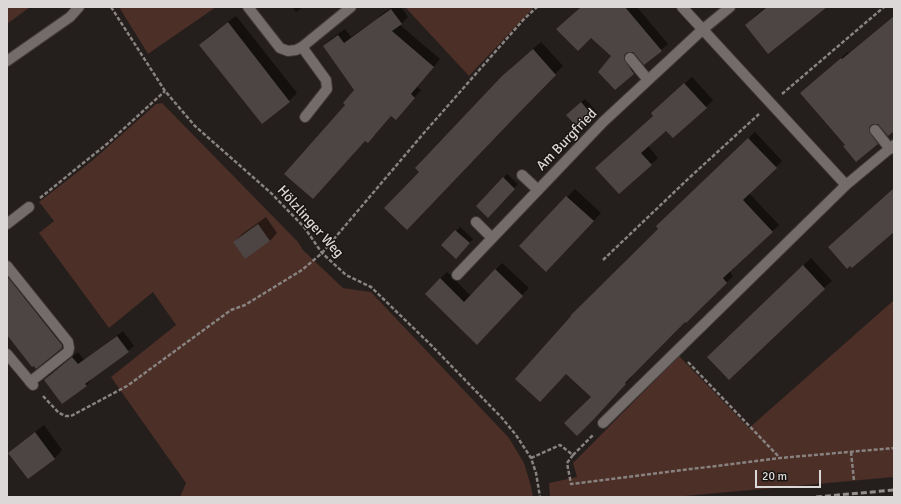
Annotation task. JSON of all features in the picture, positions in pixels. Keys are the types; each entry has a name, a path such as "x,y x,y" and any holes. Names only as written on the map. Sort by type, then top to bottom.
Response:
{"street":[{"path":"7,61 70,17 79,7"},
{"path":"248,7 280,48 288,51 296,50 302,47 351,7"},
{"path":"682,7 846,185"},
{"name":"Am Burgfried","path":"457,275 603,122 702,30 730,7"},
{"path":"302,47 326,80 327,89 305,117"},
{"path":"630,58 648,80"},
{"path":"603,423 846,185 892,147 874,130"},
{"path":"522,175 538,190"},
{"path":"7,224 29,207"},
{"path":"476,222 492,238"},
{"path":"7,266 68,342 69,348 68,352 31,384 7,354"}],"path":[{"name":"Hölzlinger Weg","path":"111,7 165,91 195,126 282,204 304,227 322,254 346,275 371,287 502,418 516,435 531,458 536,473 540,497"},
{"path":"31,384 59,413 70,416 127,386 231,310 245,305 302,270 322,254 423,134 524,19 537,7"},
{"path":"603,260 770,104 884,7"},
{"path":"29,207 108,143 165,91"},
{"path":"677,351 780,458"},
{"path":"603,423 596,432 572,455 567,463 571,484 780,458 894,448"},
{"path":"531,458 560,446 572,455"},
{"path":"851,452 854,481"}],"shaded area":[{"path":"7,7 30,7 7,24"},
{"path":"119,7 216,7 148,54"},
{"path":"405,7 534,7 469,76"},
{"path":"162,103 298,242 303,250 343,288 371,292 509,438 524,463 533,497 180,497 186,483 111,377 176,325 153,292 109,328 39,233 54,221 39,202 93,160 156,104"},
{"path":"894,300 894,477 674,497 550,497 549,483 577,477 573,463 679,356 749,428"}],"building":[{"path":"581,7 625,7 662,51 644,65 633,52 626,53 624,59 634,74 615,90 598,72 611,56 591,38 578,51 556,29"},
{"path":"767,7 827,7 768,54 745,25"},
{"path":"391,9 402,24 392,31 434,67 411,94 415,98 396,120 391,116 368,143 365,141 313,199 284,174 345,105 343,103 354,90 323,46 338,35 344,43"},
{"path":"894,16 894,131 888,136 878,124 871,125 869,131 878,144 856,162 843,146 845,145 800,93"},
{"path":"228,22 290,102 262,124 199,45"},
{"path":"533,49 556,75 407,230 384,208 419,172 415,168 502,76"},
{"path":"684,83 707,108 673,138 666,131 641,153 652,165 619,194 595,168 653,116 651,113"},
{"path":"581,102 594,117 580,130 566,115"},
{"path":"748,138 777,168 743,200 773,232 723,278 727,283 686,323 685,322 625,383 626,384 577,436 564,423 591,397 566,374 540,402 515,379 571,315 658,229 656,226"},
{"path":"503,177 515,189 488,218 476,206"},
{"path":"894,188 894,232 852,268 850,266 847,269 828,247"},
{"path":"566,196 594,221 546,272 519,246"},
{"path":"258,224 270,241 245,259 233,242"},
{"path":"455,230 470,243 456,259 441,245"},
{"path":"803,265 825,289 729,380 707,357"},
{"path":"495,269 523,296 477,345 425,294 440,278 464,302"},
{"path":"7,276 62,345 62,348 36,369 34,366 32,367 7,335"},
{"path":"117,336 129,352 85,384 87,386 62,404 44,380 72,357 78,364"},
{"path":"35,432 55,459 28,479 8,453"}],"railway":[{"path":"816,497 894,490"}]}
